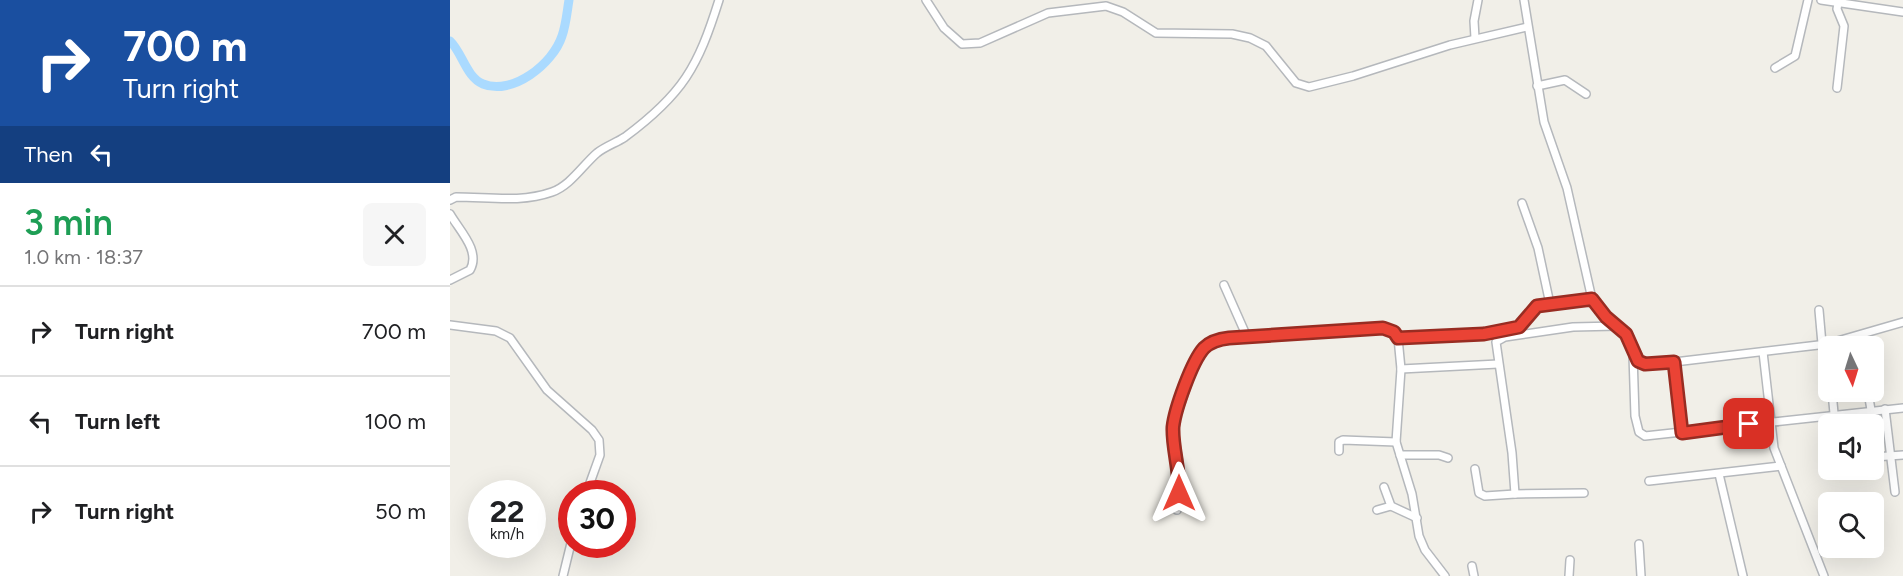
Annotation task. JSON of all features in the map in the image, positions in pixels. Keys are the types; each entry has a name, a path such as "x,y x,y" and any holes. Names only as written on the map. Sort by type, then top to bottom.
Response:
{"street":[{"path":"450,200 531,197 553,192 562,187 598,153 624,138 681,86 702,50 719,0"},
{"path":"926,0 944,28 962,44 980,43 1048,13 1100,6 1123,12 1156,33 1245,36 1266,46 1296,84 1304,87 1329,83 1475,39 1527,27"},
{"path":"1475,39 1474,21 1478,0"},
{"path":"1524,0 1544,122 1567,188 1592,299 1626,334 1638,361 1645,364 1674,362 1818,345"},
{"path":"1775,68 1795,56 1808,0"},
{"path":"1821,0 1903,12"},
{"path":"1837,88 1844,27 1837,9 1838,3"},
{"path":"1537,86 1565,80 1586,94"},
{"path":"1522,203 1538,248 1550,304"},
{"path":"450,214 470,246 474,258 470,270 450,280"},
{"path":"1224,285 1247,337"},
{"path":"1398,338 1484,334 1519,327 1537,306 1592,299"},
{"path":"1819,310 1823,336"},
{"path":"1861,336 1903,322"},
{"path":"450,325 496,331 510,338 547,390 592,430 598,440 600,454 591,480"},
{"path":"1515,494 1512,453 1496,342 1505,336 1573,327 1617,326"},
{"path":"1177,510 1179,464 1173,426 1195,364 1205,347 1213,341 1247,337 1383,328 1394,332 1398,338 1401,369 1396,442 1417,518 1419,536 1425,550 1445,576"},
{"path":"1763,352 1773,442 1824,576"},
{"path":"1633,354 1635,416 1639,432 1645,436 1818,418"},
{"path":"1674,362 1682,433"},
{"path":"1401,369 1498,364"},
{"path":"1870,402 1871,410"},
{"path":"1846,414 1903,408"},
{"path":"1885,409 1895,492"},
{"path":"1339,450 1339,442 1343,440 1396,442"},
{"path":"1400,454 1439,455 1448,458"},
{"path":"1884,456 1903,455"},
{"path":"1649,481 1781,466"},
{"path":"1475,469 1479,493 1485,496 1584,493"},
{"path":"1719,474 1743,576"},
{"path":"1384,487 1391,506"},
{"path":"1377,510 1391,506 1417,518"},
{"path":"1639,544 1641,576"},
{"path":"563,576 567,558"},
{"path":"1569,576 1570,560"},
{"path":"1472,566 1474,576"}],"waterway":[{"path":"450,41 477,81 494,87 506,86 530,75 550,57 562,36 569,0"}],"route":[{"path":"1179,493 1179,464 1173,435 1175,417 1197,357 1213,341 1229,338 1322,330 1383,328 1394,332 1398,338 1484,334 1521,326 1537,306 1592,299 1606,317 1626,334 1638,361 1645,364 1674,362 1682,433 1749,424"}]}
